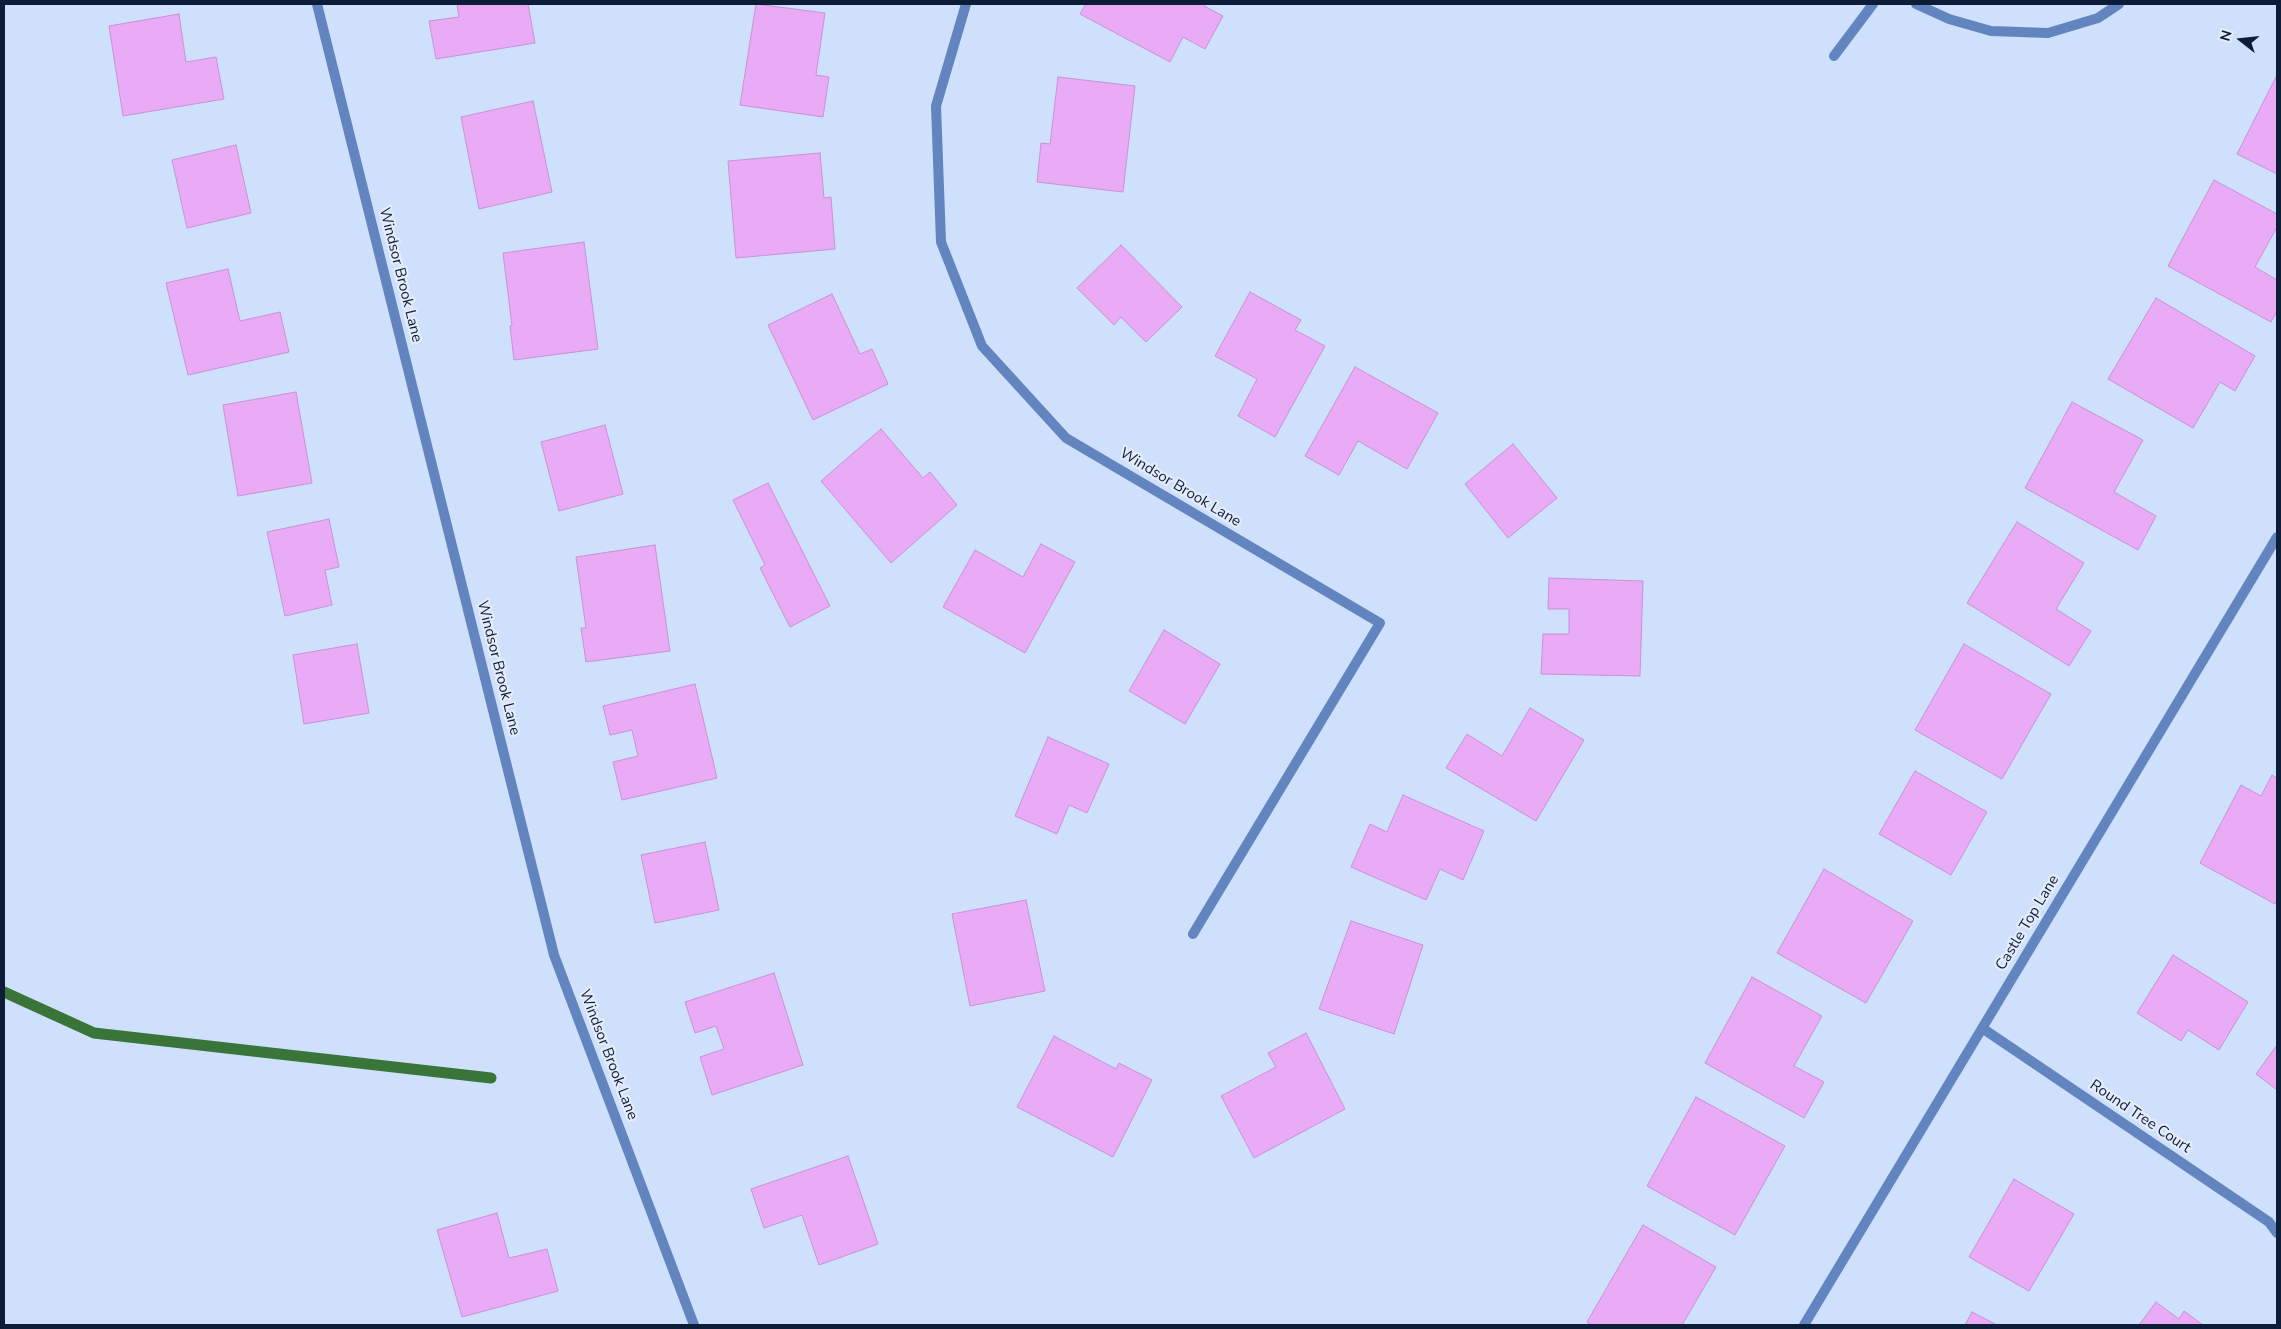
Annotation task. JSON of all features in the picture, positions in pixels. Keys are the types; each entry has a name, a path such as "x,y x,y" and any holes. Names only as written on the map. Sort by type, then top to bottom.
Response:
{"street":[{"name":"Windsor Brook Lane","path":"317,4 554,955 694,1325"},
{"name":"Windsor Brook Lane","path":"966,4 936,106 940,242 982,346 1066,438 1380,623 1193,934"},
{"path":"1834,56 1872,4"},
{"path":"1916,4 1949,19 1991,31 2048,33 2098,18 2120,4"},
{"name":"Castle Top Lane","path":"1804,1325 2277,537"},
{"name":"Round Tree Court","path":"1982,1028 2269,1222 2277,1233"}],"building":[{"path":"457,4 528,4 535,43 436,59 429,21 459,17"},
{"path":"756,4 825,13 816,75 829,77 823,117 740,105"},
{"path":"1086,4 1205,4 1204,6 1223,16 1205,49 1183,37 1170,62 1080,14"},
{"path":"179,14 186,62 216,57 224,99 123,116 109,26"},
{"path":"2277,75 2277,174 2237,154"},
{"path":"1058,77 1135,86 1123,192 1037,182 1041,143 1050,144"},
{"path":"533,101 552,192 479,209 461,117"},
{"path":"236,145 251,213 187,228 172,160"},
{"path":"820,153 824,198 831,197 835,249 736,258 728,161"},
{"path":"2214,180 2277,214 2277,227 2255,267 2277,280 2277,311 2271,322 2168,266"},
{"path":"584,242 598,349 514,360 503,253"},
{"path":"1121,245 1182,307 1146,342 1121,317 1114,325 1077,288"},
{"path":"228,269 240,321 280,312 289,352 188,375 166,283"},
{"path":"1250,292 1301,320 1295,330 1325,346 1275,437 1238,416 1257,379 1215,356"},
{"path":"832,294 860,354 872,349 888,384 813,420 768,325"},
{"path":"2156,298 2255,356 2235,391 2220,382 2193,428 2108,379"},
{"path":"1355,367 1438,413 1407,469 1358,441 1339,475 1305,456"},
{"path":"296,392 312,483 238,496 223,405"},
{"path":"2072,402 2143,440 2114,492 2156,516 2138,550 2025,488"},
{"path":"605,425 623,494 559,511 541,442"},
{"path":"881,429 923,478 930,472 957,505 891,563 821,481"},
{"path":"1513,444 1557,498 1508,538 1465,484"},
{"path":"768,483 830,606 790,627 760,568 765,565 733,500"},
{"path":"329,519 339,567 325,570 332,605 285,616 267,532"},
{"path":"2017,522 2084,563 2056,609 2091,631 2069,666 1967,603"},
{"path":"1041,544 1075,562 1025,653 943,607 975,550 1023,577"},
{"path":"655,545 670,651 586,662 581,628 586,628 576,557"},
{"path":"1549,578 1643,581 1640,676 1541,674 1543,634 1569,634 1569,609 1548,609"},
{"path":"1164,630 1220,664 1185,724 1129,691"},
{"path":"357,644 369,713 304,724 293,655"},
{"path":"1964,644 2051,694 2002,779 1915,730"},
{"path":"695,684 717,778 622,800 613,762 638,756 632,730 610,735 603,706"},
{"path":"1530,708 1584,740 1536,821 1446,768 1467,734 1502,756"},
{"path":"1048,737 1109,764 1087,813 1069,805 1057,834 1015,816"},
{"path":"1915,771 1987,812 1951,875 1879,834"},
{"path":"2272,775 2277,778 2277,899 2275,904 2200,863 2241,785 2261,796"},
{"path":"1403,795 1484,831 1463,880 1440,869 1426,900 1351,867 1370,824 1387,832"},
{"path":"705,842 719,910 655,923 641,855"},
{"path":"1824,869 1913,921 1866,1003 1777,953"},
{"path":"1026,900 1045,991 970,1006 952,914"},
{"path":"1351,921 1423,945 1394,1034 1319,1009"},
{"path":"2173,955 2248,1002 2219,1050 2188,1030 2181,1041 2137,1013"},
{"path":"774,973 803,1065 712,1095 700,1057 724,1049 716,1026 695,1033 685,1002"},
{"path":"1752,977 1822,1016 1794,1066 1824,1082 1804,1118 1705,1063"},
{"path":"1306,1033 1345,1109 1254,1158 1221,1096 1276,1067 1268,1053"},
{"path":"1054,1036 1116,1069 1119,1063 1152,1080 1113,1157 1017,1107"},
{"path":"2277,1045 2277,1090 2256,1074"},
{"path":"1696,1097 1785,1146 1735,1235 1647,1186"},
{"path":"848,1156 878,1244 819,1265 802,1215 764,1228 751,1189"},
{"path":"2014,1179 2074,1214 2029,1291 1969,1257"},
{"path":"497,1213 509,1258 547,1249 558,1291 462,1317 437,1230"},
{"path":"1643,1225 1716,1267 1682,1325 1592,1325 1587,1322"},
{"path":"2156,1302 2179,1319 2184,1311 2203,1325 2139,1325"},
{"path":"1972,1312 1997,1325 1965,1325"}],"waterway":[{"path":"4,992 94,1033 491,1078"}]}
